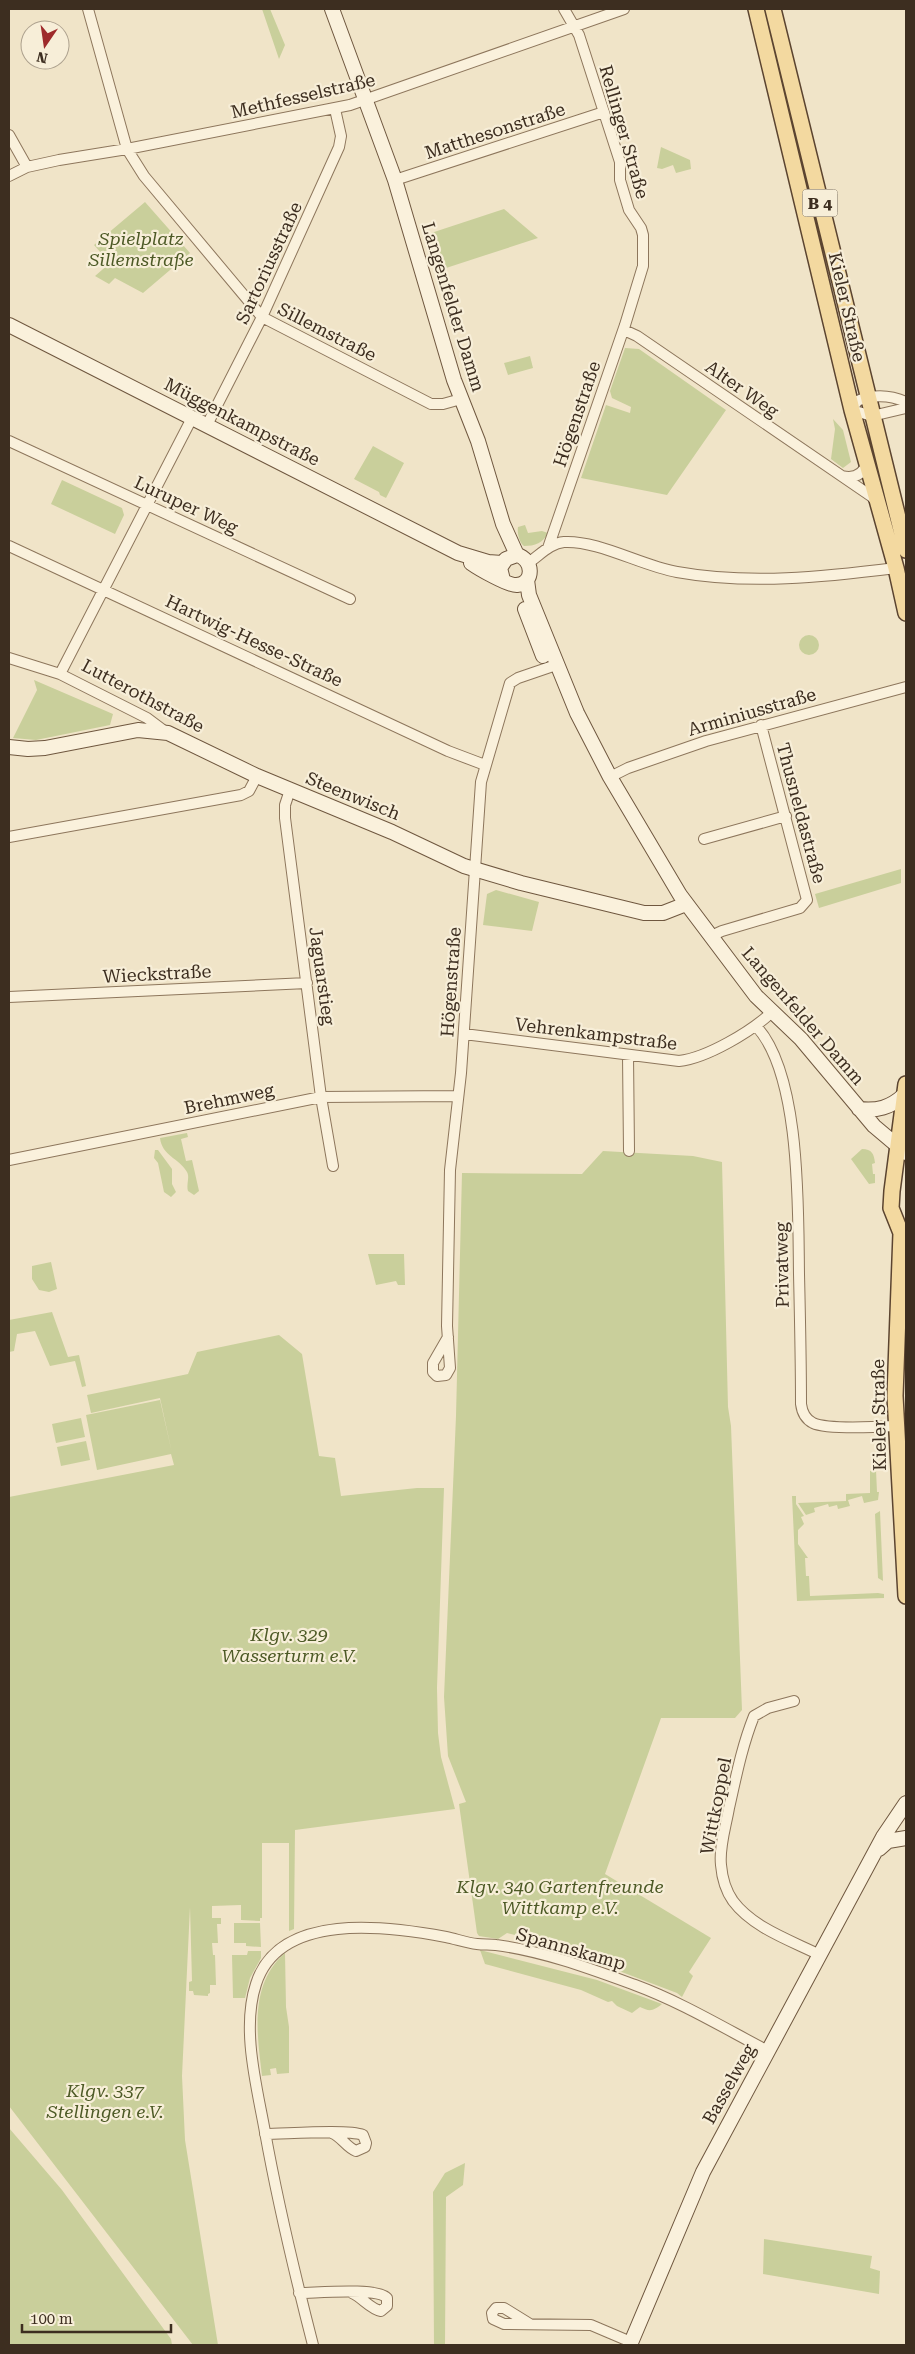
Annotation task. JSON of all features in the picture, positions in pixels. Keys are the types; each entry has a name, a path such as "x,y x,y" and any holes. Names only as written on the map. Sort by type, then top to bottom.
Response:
{"main road":[{"name":"Kieler Straße","path":"756,9 852,410 896,568 906,612"},
{"name":"Kieler Straße","path":"773,9 906,550"},
{"name":"Kieler Straße","path":"905,1089 902,1150 892,1208 904,1228 896,1426 906,1596"}],"street":[{"name":"Sillemstraße","path":"88,9 127,149 144,176 262,317 431,404 444,404 461,398"},
{"name":"Langenfelder Damm","path":"332,9 395,180 461,398 478,442 513,560 530,572 515,582"},
{"name":"Rellinger Straße","path":"564,9 579,36 620,162 623,191 629,210 642,232 644,248 643,266"},
{"name":"Methfesselstraße","path":"9,176 27,167 59,160 127,149 335,109 365,101 624,9"},
{"name":"Sartoriusstraße","path":"207,425 262,317 341,143 342,136 335,109"},
{"name":"Matthesonstraße","path":"395,180 604,112"},
{"path":"9,135 27,167"},
{"name":"Högenstraße","path":"548,548 624,330 643,266"},
{"name":"Müggenkampstraße","path":"9,325 458,553 488,562 513,560"},
{"name":"Alter Weg","path":"624,330 637,336 871,496 879,506"},
{"path":"906,402 887,396 868,398 857,401 852,410 872,416 906,408"},
{"path":"60,674 192,418"},
{"name":"Luruper Weg","path":"9,441 350,599"},
{"path":"841,476 856,476 863,472 867,461"},
{"path":"513,560 559,543 569,542 616,553 668,570 733,578 782,578 896,568"},
{"name":"Hartwig-Hesse-Straße","path":"9,546 448,751 485,765"},
{"name":"Müggenkampstraße","path":"458,553 475,566 515,582"},
{"name":"Langenfelder Damm","path":"513,560 500,570 515,582 552,667 576,713 610,777 686,904 747,984 772,1012 801,1039 859,1110 902,1150"},
{"name":"Lutterothstraße","path":"9,658 60,674 147,718 168,733 257,776"},
{"name":"Högenstraße","path":"448,1337 448,1204 464,1034 481,782 510,683 518,678 552,667"},
{"name":"Arminiusstraße","path":"610,777 628,768 689,746 906,687"},
{"name":"Thusneldastraße","path":"711,936 800,908 805,903 807,894 761,725"},
{"path":"9,747 28,750 45,748 138,730 168,733"},
{"path":"9,837 241,795 249,791 257,776"},
{"name":"Steenwisch","path":"257,776 376,825 474,869 521,883 644,913 663,913 686,904"},
{"name":"Jaguarstieg","path":"290,790 285,805 285,818 321,1097 333,1166"},
{"path":"704,839 786,816"},
{"name":"Wieckstraße","path":"9,997 306,983"},
{"name":"Vehrenkampstraße","path":"464,1034 684,1061 700,1056 756,1026 772,1012"},
{"name":"Privatweg","path":"756,1026 766,1037 784,1084 790,1121 798,1236 801,1404 803,1414 811,1421 823,1425 896,1426"},
{"path":"628,1055 629,1152"},
{"path":"859,1110 874,1110 887,1107 905,1089"},
{"name":"Brehmweg","path":"9,1160 321,1097 458,1096"},
{"name":"Wittkoppel","path":"794,1702 768,1708 754,1716 739,1765 724,1832 720,1863 726,1887 732,1901 742,1911 764,1926 820,1956"},
{"name":"Basselweg","path":"530,2324 591,2325 630,2343 703,2172 877,1852 883,1837 906,1804"},
{"name":"Basselweg","path":"877,1852 888,1841 906,1838"},
{"name":"Spannskamp","path":"313,2345 299,2293 265,2134 252,2049 251,2006 255,1986 265,1965 280,1948 300,1937 325,1931 369,1929 423,1933 479,1945 498,1945 560,1960 636,1986 676,2002 768,2051"},
{"path":"265,2134 332,2133"},
{"path":"299,2293 352,2293"}],"green space":[{"path":"262,9 270,9 285,45 279,59"},
{"path":"661,147 690,160 691,169 676,173 673,165 662,169 657,168"},
{"name":"Spielplatz Sillemstraße","path":"145,202 190,253 143,293 115,278 109,284 95,276 110,263 94,245"},
{"path":"504,209 538,238 443,269 442,266 437,267 428,234"},
{"path":"625,348 639,349 726,410 667,495 581,478 606,405 630,413 631,407 612,398 610,391"},
{"path":"530,356 533,368 508,375 504,363"},
{"path":"833,419 843,430 851,462 843,468 831,459 835,429"},
{"path":"373,446 404,463 386,498 380,495 379,492 354,479"},
{"path":"62,480 122,508 124,515 115,534 51,504"},
{"path":"525,525 528,533 542,531 548,533 538,543 524,546 518,535 518,527"},
{"path":"809,635 816,638 819,645 816,652 809,655 802,652 799,645 802,638"},
{"path":"34,680 113,714 110,725 36,740 13,738 37,690"},
{"path":"901,869 901,883 819,908 815,894"},
{"path":"496,890 539,902 532,931 483,925 487,894"},
{"path":"187,1133 188,1137 181,1139 186,1161 192,1160 199,1191 194,1195 188,1191 187,1172 180,1163 167,1153 161,1144 160,1138"},
{"path":"862,1149 870,1151 873,1155 875,1163 872,1164 875,1183 869,1184 851,1159"},
{"path":"155,1150 158,1150 172,1169 172,1184 176,1192 171,1197 164,1192 158,1163 154,1158"},
{"name":"Klgv. 340 Gartenfreunde Wittkamp e.V.","path":"603,1151 693,1156 722,1162 728,1407 731,1426 742,1710 735,1718 661,1718 605,1874 711,1938 689,1972 693,1976 682,1997 677,1993 619,1971 613,1960 507,1933 498,1939 479,1936 477,1933 459,1804 466,1802 448,1756 444,1697 456,1416 462,1173 582,1174"},
{"path":"368,1254 404,1254 405,1285 398,1285 396,1281 376,1285"},
{"path":"51,1262 57,1289 49,1292 39,1290 32,1279 32,1266"},
{"path":"52,1312 68,1357 79,1355 86,1386 82,1387 75,1361 50,1366 35,1331 17,1334 14,1351 9,1352 9,1320"},
{"path":"279,1335 302,1354 319,1456 335,1458 341,1496 417,1488 444,1488 437,1688 438,1733 441,1757 455,1809 295,1830 294,1929 289,1931 289,1843 262,1843 262,1918 260,1918 260,1921 241,1920 241,1905 212,1906 212,1918 221,1918 221,1924 217,1924 218,1943 212,1943 213,1955 215,1955 216,1985 210,1985 208,1996 194,1995 193,1991 189,1991 189,1982 192,1981 190,1907 182,2076 185,2140 218,2345 193,2345 9,2106 9,1497 174,1465 171,1454 97,1470 86,1415 160,1400 172,1453 160,1398 91,1413 87,1395 188,1374 197,1352"},
{"path":"81,1418 85,1437 56,1443 52,1424"},
{"path":"86,1441 90,1460 61,1466 57,1447"},
{"path":"876,1470 877,1492 879,1492 878,1500 864,1503 862,1496 848,1500 850,1506 838,1509 837,1505 829,1507 828,1504 814,1508 815,1512 806,1515 798,1503 846,1501 846,1494 870,1493 870,1471"},
{"path":"792,1496 796,1496 796,1504 804,1516 801,1517 804,1524 798,1530 798,1544 808,1558 805,1558 806,1576 809,1576 810,1596 878,1593 884,1594 884,1598 797,1601"},
{"path":"880,1511 883,1581 878,1578 875,1514"},
{"path":"234,1923 260,1923 261,1947 246,1946 246,1943 234,1943"},
{"path":"480,1950 597,1980 662,2004 651,2010 640,2007 632,2013 617,2006 612,2001 608,2002 581,1990 485,1964"},
{"path":"248,1951 261,1951 261,1958 250,1978 245,1998 233,1998 232,1955 247,1955"},
{"path":"285,1953 286,2007 289,2027 289,2073 277,2074 276,2068 270,2069 271,2075 262,2076 258,2043 258,2010 266,1979 273,1965"},
{"path":"9,2128 62,2190 171,2339 172,2345 9,2345"},
{"path":"465,2163 463,2185 446,2197 445,2345 434,2345 433,2192 445,2173"},
{"path":"764,2239 872,2256 870,2268 880,2271 879,2294 763,2274"}],"park label":[{"name":"Klgv. 329 Wasserturm e.V.","path":"289,1645"},
{"name":"Klgv. 337 Stellingen e.V.","path":"105,2101"}]}
